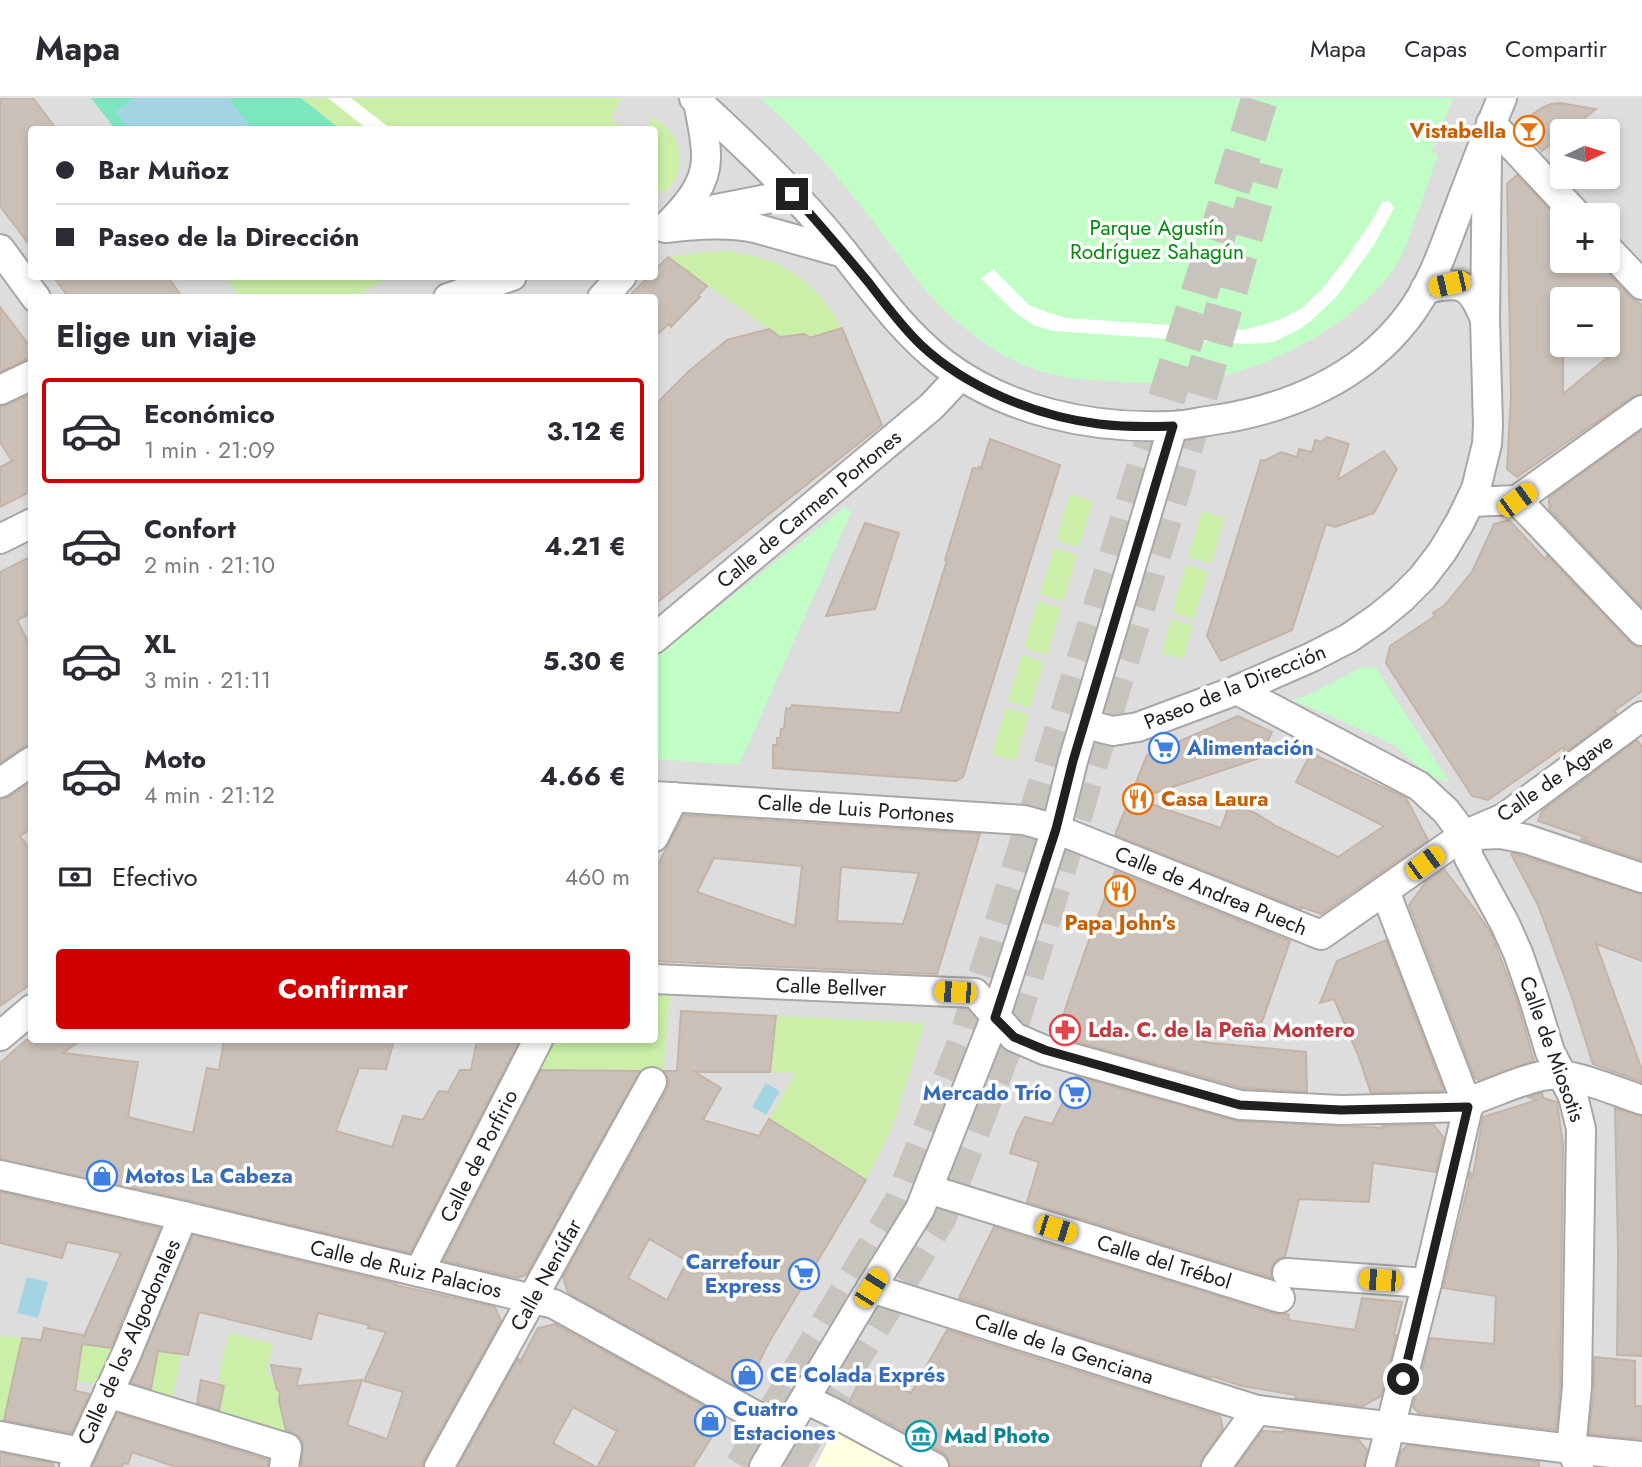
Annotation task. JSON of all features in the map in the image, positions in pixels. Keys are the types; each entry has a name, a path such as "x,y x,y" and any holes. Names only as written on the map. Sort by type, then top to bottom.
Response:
{"street":[{"path":"696,100 766,164 921,345 961,376 1011,401 1076,420 1120,426 1173,426 1252,413 1290,402 1331,383 1367,359 1409,316 1425,289 1447,241 1493,118 1567,203"},
{"path":"658,230 686,207 703,175 707,158 696,100"},
{"name":"Paseo de la Dirección","path":"1085,723 1113,731 1138,727 1237,690 1312,657 1349,638 1378,618 1422,578 1442,552 1471,502 1483,467 1487,444 1485,318 1493,118"},
{"path":"658,231 716,209 792,194"},
{"path":"658,231 716,224 739,225 844,253"},
{"path":"0,249 33,294"},
{"path":"1620,262 1642,285"},
{"path":"460,294 500,280"},
{"path":"1425,289 1449,284 1461,286 1477,299 1485,318"},
{"name":"Calle de Carmen Portones","path":"658,636 932,406 961,376"},
{"path":"0,390 28,377"},
{"path":"1471,502 1517,500 1642,410"},
{"path":"764,1467 920,1209 928,1189 995,1018 1056,829 1173,426"},
{"path":"1517,500 1642,631"},
{"path":"0,539 28,525"},
{"name":"Calle de Miosotis","path":"1237,690 1419,786 1446,811 1464,835 1469,858 1518,953 1550,1052 1573,1096 1581,1129 1577,1387 1569,1461"},
{"name":"Calle de Ágave","path":"1464,835 1504,818 1642,716"},
{"path":"0,783 28,764"},
{"path":"658,821 664,796"},
{"name":"Calle de Luis Portones","path":"664,796 1024,820 1056,829"},
{"name":"Calle de Andrea Puech","path":"1056,829 1321,935 1464,835"},
{"path":"1464,835 1501,834 1526,839 1642,878"},
{"path":"1385,891 1468,1107"},
{"name":"Calle Bellver","path":"658,979 975,993 1014,1037 1045,1050 1240,1105 1341,1110 1468,1107"},
{"path":"0,1037 28,1012"},
{"name":"Calle de Porfirio","path":"419,1272 536,1043"},
{"path":"1380,1467 1468,1107 1475,1099 1536,1077 1561,1074 1642,1100"},
{"name":"Calle Nenúfar","path":"439,1467 652,1082"},
{"name":"Calle de Ruiz Palacios","path":"0,1175 554,1304 785,1432"},
{"name":"Calle del Trébol","path":"928,1189 1283,1286 1427,1283"},
{"name":"Calle de los Algodonales","path":"78,1459 131,1342 183,1216"},
{"name":"Calle de la Genciana","path":"871,1288 1257,1410 1390,1427 1569,1461 1642,1456"},
{"path":"108,1393 287,1448 284,1467"},
{"path":"804,1399 934,1467"},
{"path":"1216,1467 1257,1410"},
{"path":"0,1436 78,1459"}],"shaded area":[{"path":"0,98 1642,98 1642,1467 0,1467"},
{"path":"833,1431 881,1457 900,1467 815,1467"}],"green space":[{"path":"91,98 301,98 336,126 113,126"},
{"path":"249,98 622,99 610,119 622,126 271,126"},
{"name":"Parque Agustín Rodríguez Sahagún","path":"760,98 1453,98 1431,152 1438,155 1405,247 1391,273 1374,293 1329,329 1276,358 1221,376 1195,381 1142,383 1071,378 1032,368 1013,360 960,324 933,299 841,181 802,138"},
{"path":"652,117 664,125 675,137 680,153 676,179 665,191 658,194 658,126 648,126"},
{"path":"725,251 763,259 794,273 820,296 842,328 810,338 805,334 780,337 668,257"},
{"path":"226,280 385,280 360,294 238,294"},
{"path":"1070,494 1093,501 1079,547 1056,540"},
{"path":"845,507 851,512 739,765 658,759 658,655"},
{"path":"1202,511 1225,518 1211,564 1188,557"},
{"path":"1054,548 1077,555 1063,601 1040,594"},
{"path":"1186,565 1208,572 1194,619 1172,612"},
{"path":"1038,601 1061,608 1047,655 1024,648"},
{"path":"1171,619 1193,626 1183,659 1162,653"},
{"path":"1022,655 1044,662 1030,708 1008,701"},
{"path":"1363,667 1376,668 1449,782 1428,775 1394,745 1292,700 1306,696"},
{"path":"1006,708 1029,715 1015,761 992,754"},
{"path":"658,986 671,987 663,1071 538,1070 551,1043 658,1043"},
{"path":"776,1016 925,1023 893,1126 866,1180 769,1119 795,1073 770,1072"},
{"path":"230,1333 273,1344 266,1372 280,1388 279,1401 288,1439 218,1416 224,1387 218,1385"},
{"path":"0,1336 22,1338 4,1421 0,1421"},
{"path":"82,1344 116,1349 97,1384 76,1380"},
{"path":"158,1351 182,1354 171,1403 149,1396"}],"water":[{"path":"134,98 229,98 250,126 126,126 115,112"},
{"path":"766,1083 780,1091 766,1115 752,1107"},
{"path":"27,1277 48,1282 38,1318 17,1313"}],"pier":[{"path":"328,98 351,98 387,126 363,126"},
{"path":"1389,201 1394,208 1374,245 1337,296 1299,329 1266,343 1245,344 1053,331 1033,325 1014,312 981,279 993,269 1029,305 1066,318 1244,330 1279,320 1301,309 1324,287 1347,257 1382,202"}],"building":[{"path":"0,98 33,98 54,126 28,126 28,243 0,206"},
{"path":"1551,104 1596,109 1583,119 1550,119 1550,145 1542,151 1524,131 1527,118"},
{"path":"1517,175 1550,210 1550,273 1608,273 1642,305 1642,394 1632,397 1517,477 1507,469 1511,395 1507,184"},
{"path":"668,257 707,286 671,327 669,324 658,334 658,294 631,294 645,280 658,280 658,267"},
{"path":"56,280 170,280 180,294 66,294"},
{"path":"0,307 28,344 28,360 0,372"},
{"path":"842,328 882,425 658,602 658,402 689,371 727,340 769,329 780,337 805,334 810,338"},
{"path":"28,396 28,493 0,507 0,467 12,461 0,442 0,406"},
{"path":"1642,430 1642,607 1549,509 1549,497"},
{"path":"1327,437 1349,444 1337,480 1384,451 1397,469 1374,513 1335,527 1326,524 1292,630 1221,661 1207,636 1261,460 1281,452 1297,457 1299,449 1312,452 1315,440 1321,442"},
{"path":"990,439 1060,465 963,777 956,781 773,768 773,745 777,745 777,738 780,738 781,729 784,729 786,708 790,709 792,705 900,713 973,468 981,468"},
{"path":"1509,520 1546,560 1547,555 1630,642 1642,647 1642,691 1614,711 1617,714 1562,755 1565,746 1488,800 1472,796 1386,663 1390,646 1435,616 1433,613 1445,605 1472,572 1494,524"},
{"path":"865,523 899,533 875,609 826,616"},
{"path":"28,558 28,615 17,620 28,642 28,745 0,763 0,572"},
{"path":"1238,716 1272,732 1260,758 1136,799 1221,828 1230,803 1255,813 1338,857 1384,826 1296,782 1311,753 1406,798 1428,840 1321,914 1302,907 1301,909 1115,835 1147,755"},
{"path":"1637,740 1642,747 1642,860 1580,839 1588,838 1538,821 1542,811"},
{"path":"28,785 28,831 20,836 28,847 28,986 0,1006 0,799 9,797"},
{"path":"684,815 980,834 937,974 658,961 658,864","holes":["714,858 802,866 795,926 697,892","841,867 919,873 903,924 837,921"]},
{"path":"1511,854 1642,894 1642,961 1596,944 1642,1070 1642,1082 1593,1064 1538,905"},
{"path":"1444,869 1491,933 1517,1001 1534,1061 1479,1080 1475,1078 1409,905 1426,882"},
{"path":"1115,871 1290,941 1262,1022 1201,1042 1306,1052 1307,1092 1243,1088 1056,1036"},
{"path":"1386,940 1443,1091 1371,1093 1334,999 1320,1003 1337,961"},
{"path":"681,1011 776,1016 770,1072 695,1072 721,1088 703,1120 759,1136 769,1119 866,1180 768,1344 745,1391 568,1293 563,1277 667,1090 669,1081 664,1071 677,1071","holes":["649,1239 687,1261 667,1300 628,1278"]},
{"path":"26,1040 28,1043 77,1043 63,1053 138,1062 128,1117 193,1133 207,1068 219,1070 224,1043 393,1043 386,1069 359,1068 336,1131 392,1147 403,1116 423,1120 439,1091 448,1092 460,1070 471,1070 476,1043 518,1043 410,1253 0,1159 0,1063"},
{"path":"541,1070 640,1071 526,1275 518,1278 445,1261 444,1260"},
{"path":"1076,1076 1236,1121 1384,1128 1383,1126 1433,1124 1444,1138 1436,1172 1373,1163 1369,1202 1299,1199 1285,1257 1279,1258 1273,1264 1272,1278 1027,1202 1039,1162 1010,1153 1017,1132 1025,1117 1052,1124"},
{"path":"1542,1093 1543,1098 1557,1102 1563,1144 1560,1386 1556,1430 1419,1413 1413,1407 1430,1338 1494,1344 1496,1296 1443,1288 1470,1172 1473,1176 1483,1117 1537,1100 1528,1097"},
{"path":"1615,1108 1642,1116 1642,1356 1617,1355"},
{"path":"0,1192 160,1228 111,1348 82,1344 75,1391 90,1394 71,1433 4,1420 22,1338 41,1340 44,1328 83,1335 83,1338 121,1253 67,1242 62,1258 0,1243"},
{"path":"994,1227 1275,1314 1289,1315 1288,1320 1355,1330 1362,1298 1402,1302 1394,1335 1397,1335 1381,1396 1363,1406 1295,1398 1296,1395 1242,1386 959,1298"},
{"path":"193,1235 495,1307 501,1321 422,1467 301,1467 303,1442 286,1430 279,1401 280,1391 277,1390 271,1365 301,1369 296,1386 362,1380 347,1425 387,1439 403,1392 364,1381 386,1332 368,1328 369,1325 318,1313 311,1339 199,1312 188,1355 158,1351 151,1389 131,1383"},
{"path":"555,1324 724,1417 693,1467 597,1467 617,1431 573,1407 553,1443 596,1467 458,1467 518,1358 520,1362 538,1328"},
{"path":"947,1330 1220,1416 1223,1429 1203,1457 1200,1467 951,1467 942,1452 849,1402 865,1371 911,1393"},
{"path":"1594,1357 1635,1361 1635,1406 1642,1406 1642,1439 1589,1434"},
{"path":"201,1380 224,1386 219,1410 197,1403"},
{"path":"117,1413 268,1460 268,1467 176,1467 132,1452 128,1464 124,1463 122,1467 92,1467"},
{"path":"1284,1430 1358,1439 1367,1450 1364,1467 1236,1467 1262,1431"},
{"path":"1407,1445 1539,1462 1539,1467 1397,1467 1401,1452"},
{"path":"0,1453 52,1463 54,1467 0,1467"}],"tunnel":[{"path":"743,1467 902,1203 966,1042 1260,98"},
{"path":"786,1467 938,1217 1003,1049 1173,487 1265,164"}],"place":[{"name":"Vistabella","path":"1529,131"},
{"name":"Alimentación","path":"1164,748"},
{"name":"Casa Laura","path":"1138,799"},
{"name":"Papa John's","path":"1120,891"},
{"name":"Lda. C. de la Peña Montero","path":"1065,1030"},
{"name":"Mercado Trío","path":"1075,1093"},
{"name":"Motos La Cabeza","path":"102,1176"},
{"name":"Carrefour Express","path":"804,1274"},
{"name":"CE Colada Exprés","path":"747,1375"},
{"name":"Cuatro Estaciones","path":"710,1421"},
{"name":"Mad Photo","path":"921,1436"}],"route":[{"path":"792,194 905,328 921,345 961,376 1020,404 1076,420 1120,426 1173,426 1073,761 1056,829 995,1018 1014,1037 1045,1050 1240,1105 1341,1110 1468,1107 1403,1379"}]}
